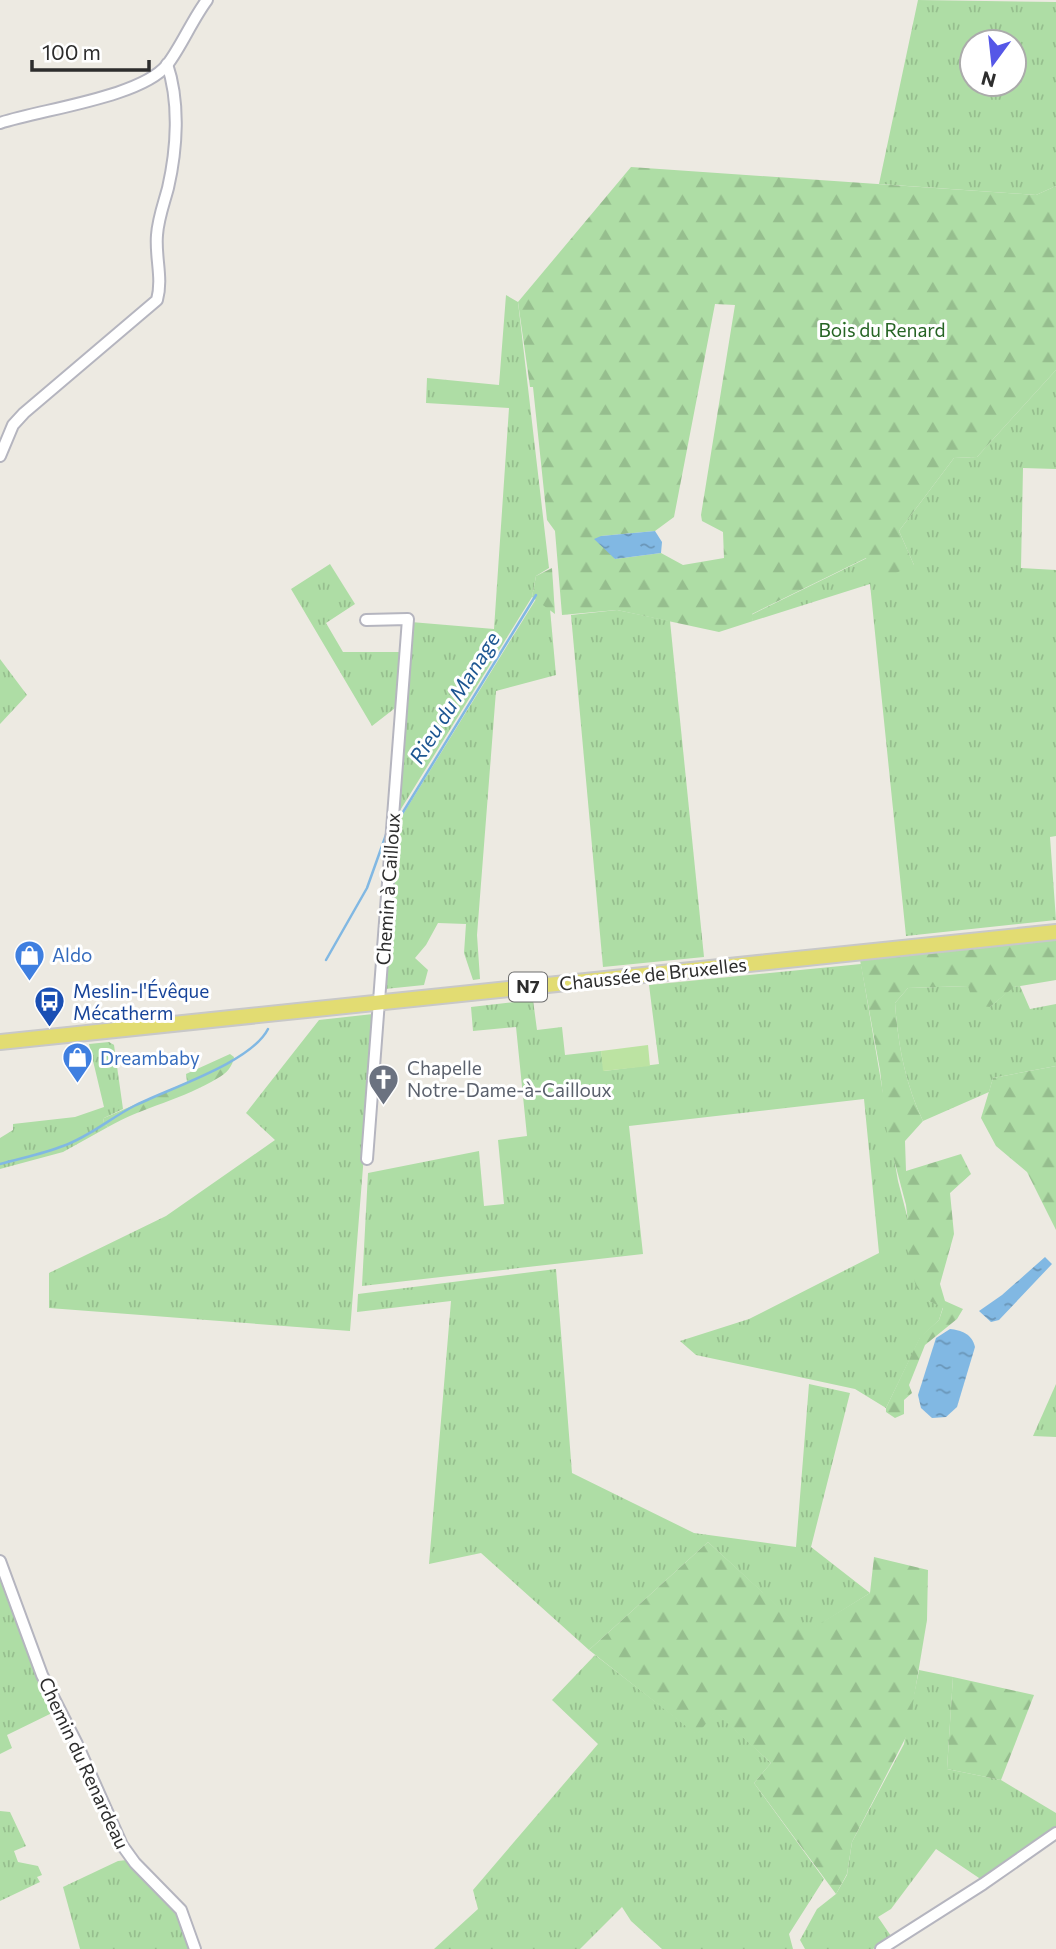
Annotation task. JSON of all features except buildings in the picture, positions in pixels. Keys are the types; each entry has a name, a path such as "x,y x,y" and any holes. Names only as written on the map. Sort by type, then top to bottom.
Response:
{"main road":[{"name":"Chaussée de Bruxelles","path":"0,1042 1056,932"}],"street":[{"path":"0,123 135,88 167,64 206,0"},
{"path":"0,456 13,425 24,414 157,300 160,280 157,234 170,178 174,138 175,101 167,64"},
{"name":"Chemin à Cailloux","path":"366,620 408,619 366,1159"},
{"name":"Chemin du Renardeau","path":"0,1560 42,1675 77,1744 122,1845 135,1863 181,1910 195,1949"},
{"path":"881,1949 992,1879 1056,1833"}],"green space":[{"path":"918,0 1056,2 1056,186 1036,195 879,184"},
{"name":"Bois du Renard","path":"631,167 1036,195 1056,186 1056,370 977,457 954,458 899,531 914,565 880,580 866,558 752,614 753,621 719,632 617,610 562,615 555,531 547,520 533,387 530,387 518,302","holes":["715,304 735,305 701,515 702,521 723,532 724,558 683,565 661,553 615,559 601,536 655,531 674,517"]},
{"path":"506,295 518,302 549,568 536,576 532,597 396,817 411,622 494,629 509,408 426,403 427,378 499,385"},
{"path":"1056,370 1056,469 1023,468 1021,568 1056,570 1056,836 1050,837 1056,920 906,936 870,584 753,621 751,615 867,558 914,565 899,531 954,458 977,457"},
{"path":"330,564 355,604 326,623 343,652 402,652 399,705 372,726 291,589"},
{"path":"552,568 555,614 532,597 536,576"},
{"path":"536,599 550,609 556,675 496,691 477,935 480,979 473,980 464,953 466,924 438,923 415,958 428,970 424,985 385,989 397,824"},
{"path":"617,610 670,621 704,957 603,967 571,615"},
{"path":"0,659 27,695 0,724"},
{"path":"1056,940 1056,980 1014,987 990,1007 974,1005 968,986 908,988 895,1003 903,1064 923,1121 905,1141 906,1171 961,1154 971,1174 950,1193 954,1234 940,1284 945,1301 963,1309 957,1319 925,1345 909,1385 912,1393 904,1400 904,1414 895,1418 886,1412 886,1408 920,1337 939,1320 943,1308 929,1301 916,1287 905,1240 909,1230 906,1205 887,1133 880,1070 860,960"},
{"path":"861,964 898,1181 929,1301 943,1307 939,1320 920,1338 886,1408 855,1389 696,1355 680,1341 749,1319 879,1253 864,1099 629,1126 643,1254 362,1286 368,1173 479,1151 484,1206 504,1204 498,1140 527,1136 516,1027 473,1031 471,1007 533,1000 537,1030 562,1027 565,1055 601,1051 604,1071 659,1064 649,985"},
{"path":"968,986 990,1007 1013,987 1020,986 1030,1009 1056,1004 1056,1066 993,1078 989,1092 923,1121 903,1064 895,1003 908,988"},
{"path":"373,1014 375,1016 350,1331 49,1308 49,1273 166,1216 275,1140 246,1113 319,1020"},
{"path":"109,1042 114,1045 123,1109 104,1118 103,1123 108,1127 63,1152 0,1169 0,1138 13,1130 13,1124 75,1117 104,1107 89,1044"},
{"path":"648,1045 650,1066 603,1071 601,1051"},
{"path":"230,1054 234,1057 229,1069 205,1085 108,1127 103,1123 104,1118 187,1082 186,1074"},
{"path":"1056,1066 1056,1230 1027,1172 996,1146 981,1118 993,1078"},
{"path":"556,1269 572,1473 694,1533 796,1547 809,1384 850,1393 811,1547 870,1593 806,1633 708,1542 589,1650 481,1553 429,1564 451,1301 357,1312 358,1294"},
{"path":"1056,1384 1056,1437 1033,1436"},
{"path":"708,1542 806,1632 870,1593 874,1557 928,1570 927,1620 908,1733 852,1842 847,1874 836,1894 754,1783 771,1763 715,1712 697,1735 589,1650"},
{"path":"0,1571 54,1712 7,1735 12,1748 0,1754"},
{"path":"595,1655 697,1734 715,1711 771,1763 754,1783 824,1879 789,1934 793,1949 662,1949 631,1921 622,1907 580,1949 434,1949 478,1909 473,1890 598,1744 552,1700"},
{"path":"919,1670 953,1677 947,1769 1001,1780 1056,1813 1056,1827 982,1880 936,1849 891,1909 878,1917 891,1936 873,1949 805,1949 800,1940 817,1909 836,1894 847,1875 852,1842 904,1744"},
{"path":"953,1677 1034,1695 1001,1780 947,1769"},
{"path":"0,1811 10,1812 26,1846 14,1851 18,1862 38,1866 42,1875 37,1877 40,1882 0,1901"},
{"path":"127,1860 178,1913 191,1949 80,1949 63,1887 118,1861"}],"water":[{"path":"655,531 662,542 661,553 615,559 594,539 601,536"},
{"path":"1045,1257 1052,1264 999,1320 991,1322 979,1311 1002,1295"},
{"path":"950,1329 965,1334 975,1347 957,1407 946,1417 932,1418 921,1408 918,1395 936,1338"}],"waterway":[{"name":"Rieu du Manage","path":"400,817 536,595"},
{"name":"Rieu du Manage","path":"326,960 367,888 387,832"},
{"name":"Rieu du Manage","path":"0,1164 48,1151 82,1138 134,1106 227,1064 245,1053 268,1029"}],"place":[{"name":"Aldo","path":"29,982"},
{"name":"Meslin-l'Évêque Mécatherm","path":"50,1029"},
{"name":"Dreambaby","path":"77,1085"},
{"name":"Chapelle Notre-Dame-à-Cailloux","path":"384,1106"}]}
